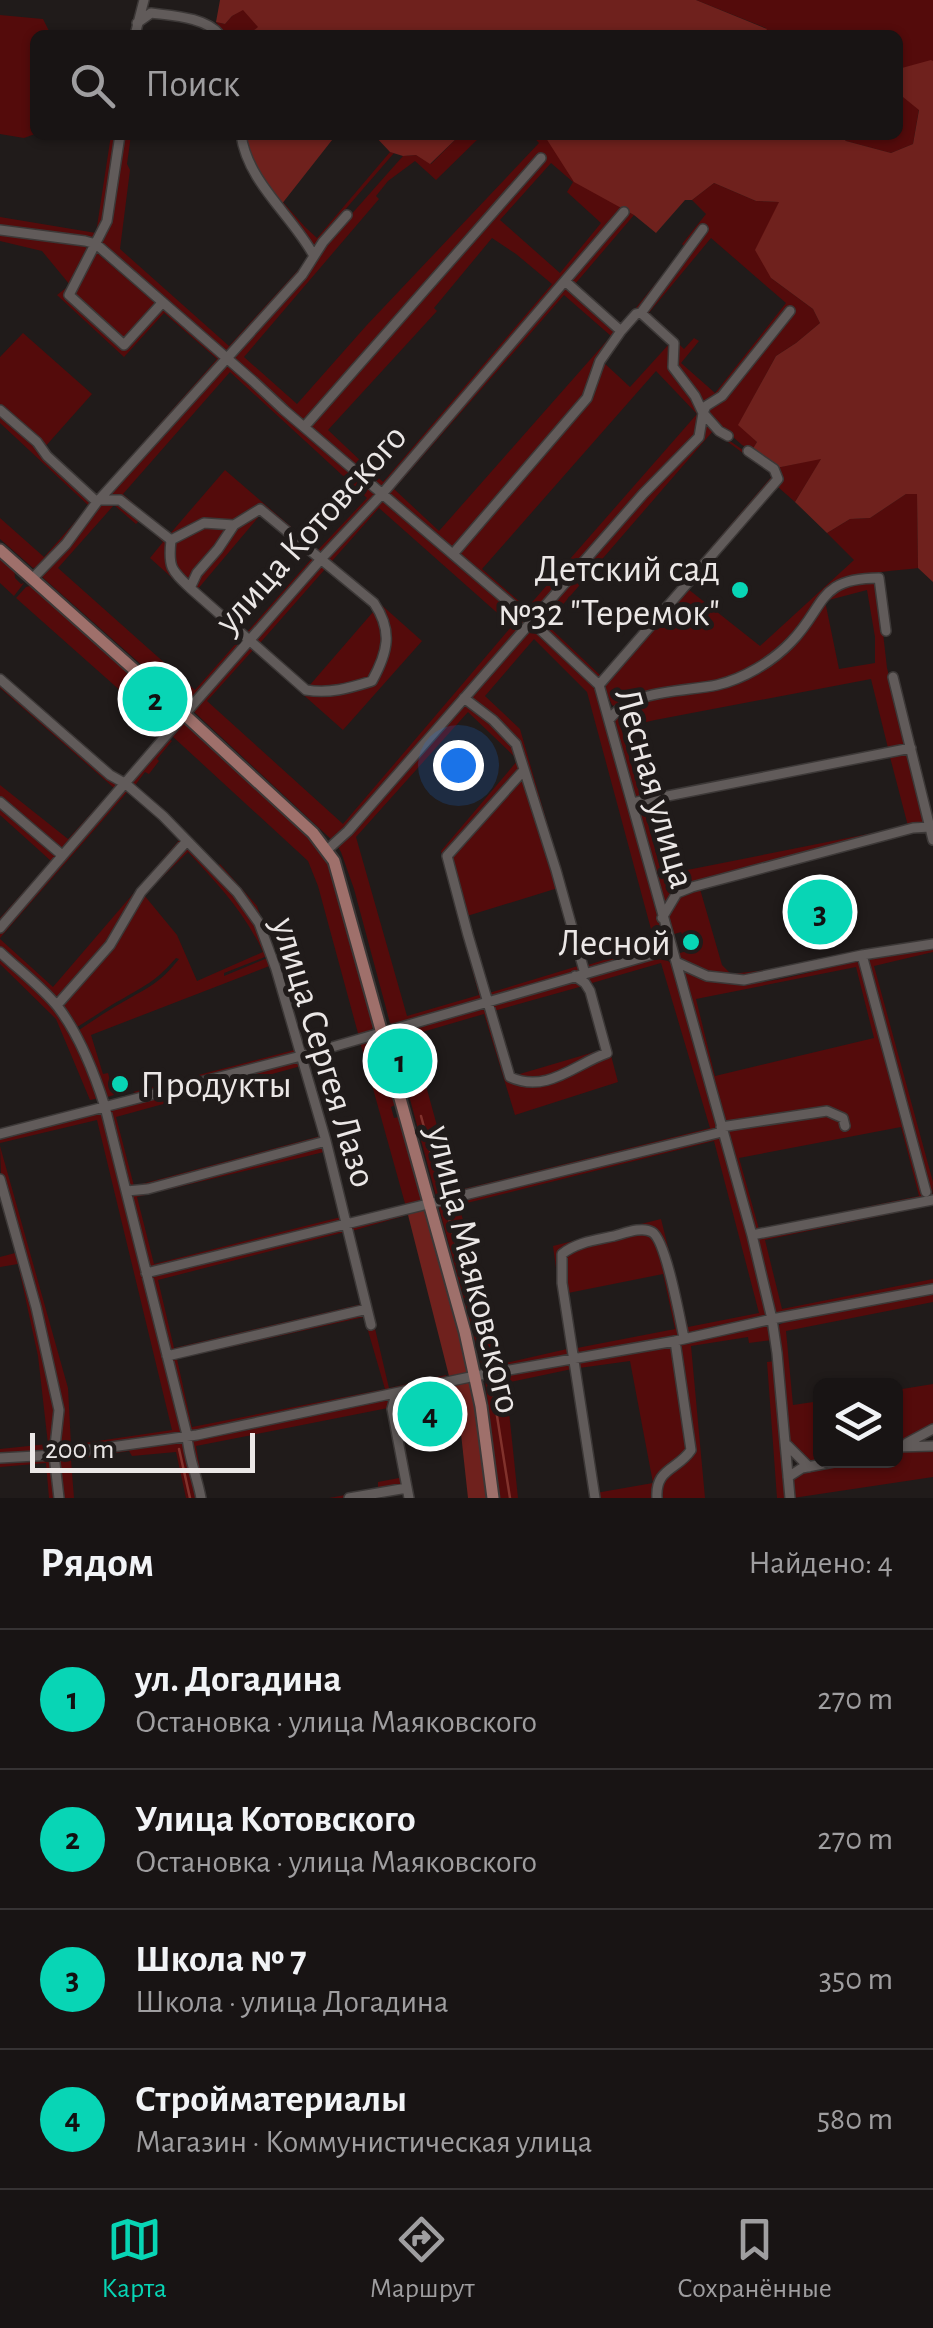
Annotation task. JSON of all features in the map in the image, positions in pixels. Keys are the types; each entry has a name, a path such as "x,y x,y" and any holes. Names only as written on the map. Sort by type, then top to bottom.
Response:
{"main road":[{"name":"улица Маяковского","path":"0,550 185,715 327,850 339,874 476,1376 493,1498"}],"street":[{"path":"143,0 152,13"},
{"path":"136,30 143,0"},
{"path":"137,23 152,13 180,17 216,30"},
{"path":"119,140 107,221 69,295 124,345 162,303"},
{"path":"243,140 259,180 314,256"},
{"path":"305,426 541,158"},
{"name":"улица Котовского","path":"0,928 624,212"},
{"path":"32,579 302,275 346,215"},
{"path":"453,554 587,398 600,360 703,229"},
{"path":"0,230 96,244"},
{"name":"Лесная улица","path":"96,244 531,621 599,685 610,712 772,1319 790,1498"},
{"path":"565,281 621,331"},
{"path":"327,850 643,494 699,438 706,406 722,396 790,311"},
{"path":"641,312 674,343 673,367 703,413 728,436"},
{"path":"0,410 99,501 120,500 171,540"},
{"path":"599,685 778,479 774,469 748,452"},
{"path":"171,540 168,560 172,571 190,588 306,690 322,693 372,681 382,662 387,642 384,618 374,602 260,509 234,525 190,588"},
{"path":"171,540 204,523 234,525"},
{"path":"610,712 646,698 721,684 746,673 775,657 791,642 828,591 854,579 879,578 886,630"},
{"path":"893,676 933,840"},
{"name":"улица Сергея Лазо","path":"0,678 163,816 236,892 258,923 276,969 326,1141 371,1325"},
{"path":"464,698 494,720 516,744 556,870 580,975 590,991 608,1053 554,1079 532,1083 510,1077 447,856 524,770"},
{"path":"632,803 911,748"},
{"path":"0,802 62,854"},
{"path":"662,918 677,893 692,887 913,828 930,827"},
{"path":"57,1005 110,945 141,892 187,841"},
{"path":"676,962 707,976 744,980 933,944"},
{"path":"0,1134 302,1056 671,950"},
{"path":"0,952 57,1005 91,1066 127,1191 200,1498"},
{"path":"752,1235 930,1196 862,955"},
{"path":"146,1273 722,1130 827,1111 843,1118 845,1126"},
{"path":"127,1191 326,1141"},
{"path":"0,1179 59,1410 54,1455 60,1498"},
{"path":"595,1498 562,1284 562,1254 572,1246 649,1230 658,1236 670,1274 692,1450 664,1474 656,1485 657,1498"},
{"path":"0,1458 54,1455 197,1435 476,1376 933,1289"},
{"path":"167,1356 367,1309"},
{"path":"350,1498 408,1493 392,1410 396,1394"},
{"path":"903,1444 933,1429"},
{"path":"785,1443 809,1467"},
{"path":"903,1446 933,1446"},
{"path":"788,1478 813,1466"}],"shaded area":[{"path":"220,0 696,0 767,29 254,30 258,27 243,10 225,24 216,22"},
{"path":"696,0 933,0 933,61 903,68 903,30 766,28"},
{"path":"243,9 259,27 222,30 216,22 225,24"},
{"path":"0,15 43,19 48,30 30,30 30,136 0,134"},
{"path":"933,61 933,582 918,568 917,494 906,494 870,518 850,519 827,533 795,502 821,459 776,468 752,450 757,442 738,425 776,356 820,323 813,309 771,278 755,250 779,202 756,201 714,183 692,200 685,200 656,233 634,215 574,182 547,140 845,140 891,153 913,144 919,110 903,97 903,68"},
{"path":"903,97 919,109 913,144 891,153 846,141 903,140"},
{"path":"110,140 116,140 105,221 93,239 0,227 0,217 96,233"},
{"path":"121,140 130,140 120,249 229,346 309,258 306,266 225,352 100,242"},
{"path":"246,140 332,140 281,205 263,181"},
{"path":"379,140 455,140 430,164 416,155 390,152"},
{"path":"455,140 477,140 436,180 415,161 388,181 376,196 379,199 244,357 297,404 539,143 536,140 548,140 622,209 383,490 311,429 313,421 309,417 300,419 234,361 234,353 311,269 325,244 403,156 416,155 431,164","holes":["551,163 573,182 567,192 601,223 560,273 500,220","492,238 552,284 383,482 328,430 437,311 434,308"]},
{"path":"390,152 394,153 312,248 281,205 283,202 317,238"},
{"path":"714,183 756,201 779,202 771,278 813,309 820,323 776,356 739,424 757,442 752,450 705,412 721,394 703,409 675,366 675,342 641,310 621,328 568,281 627,211 634,215 575,284 622,325 685,247 682,244 706,214 692,200","holes":["711,238 786,303 715,393 681,363 699,341 694,338 684,349 648,314"]},
{"path":"0,233 83,246 96,252 220,358 100,496 95,497 217,359 164,313 124,357 57,295 70,285 42,251 0,241"},
{"path":"566,284 618,331 584,398 452,551 386,493","holes":["564,295 611,336 439,531 394,489"]},
{"path":"641,314 673,343 672,369 701,413 697,437 531,618 456,554 589,397 601,361","holes":["640,316 670,343 630,387 602,361","656,371 697,414 527,608 482,569"]},
{"path":"23,333 92,394 44,448 0,407 0,357"},
{"path":"230,364 379,494 322,556 261,507 233,524 204,521 171,539 138,509 104,499 223,365","holes":["230,372 367,498 318,550 225,470 169,535 123,494"]},
{"path":"0,414 90,500 90,506 64,541 33,568 0,539 0,518 44,557 89,506 0,423"},
{"path":"705,418 717,432 772,470 776,478 598,680 535,621 700,438","holes":["713,431 773,475 601,676 546,624"]},
{"path":"822,458 795,502 778,487 688,589 760,646 854,560 827,533 850,519 870,518 906,494 917,494 918,568 864,574 834,584 782,645 723,681 612,705 606,683 781,479 776,468"},
{"path":"382,497 527,622 333,841 191,709 250,644 305,692 373,682 384,662 387,618 325,558","holes":["379,508 512,626 343,824 207,701 253,650 343,730 422,641 332,561"]},
{"path":"119,501 169,541 167,561 248,640 188,706 41,576 99,504","holes":["114,505 136,524 140,520 163,542 150,558 240,639 195,690 58,568"]},
{"path":"260,511 320,558 250,638 191,588 235,527","holes":["261,514 313,557 247,632 197,590"]},
{"path":"204,525 231,526 189,585 174,570 172,541"},
{"path":"0,555 14,567 15,578 24,583 14,596 0,583"},
{"path":"323,561 373,605 384,628 385,641 371,679 346,687 307,688 253,640","holes":["326,568 369,603 373,612 309,686 260,643"]},
{"path":"876,583 887,668 908,746 638,799 634,796 613,719 624,709 647,700 723,687 777,659 822,600 838,588","holes":["867,590 875,663 839,669 825,601","871,679 888,748 640,796 621,728"]},
{"path":"34,585 149,688 155,699 152,704 177,718 168,733 16,598 26,587"},
{"path":"531,626 590,681 600,697 663,938 657,948 586,970 518,743 467,699","holes":["534,639 587,692 655,944 588,965 520,729 485,696"]},
{"path":"0,681 122,786 62,852 0,799 0,785 68,839 114,788 0,688"},
{"path":"463,702 493,722 515,745 522,769 445,855 484,1000 390,1023 354,889 336,844","holes":["468,712 518,760 441,851 479,995 407,1016 356,837"]},
{"path":"186,721 308,833 330,862 376,1020 372,1029 359,1037 308,861 171,735"},
{"path":"168,738 172,741 159,761 133,788 220,864 257,906 279,970 260,922 129,784"},
{"path":"907,751 925,824 674,891 663,907 638,812 642,803","holes":["890,757 908,826 662,875 643,806"]},
{"path":"524,773 555,870 581,971 488,999 450,856","holes":["558,888 578,966 489,993 467,916"]},
{"path":"127,787 130,789 0,938 0,930"},
{"path":"0,805 59,855 0,925 0,918 51,861 0,815"},
{"path":"181,838 184,841 140,892 109,944 56,1002 0,950 0,939 53,987"},
{"path":"187,844 235,892 257,924 270,955 224,976 270,957 297,1047 272,965 91,1035 114,1095 104,1098 76,1032 153,984 179,959 146,985 74,1029 59,1005 111,946 142,894","holes":["188,852 239,911 263,952 197,981 177,935 144,895"]},
{"path":"700,889 722,965 731,974 775,971 748,975 725,974 678,958 677,954 699,947 694,933 683,937 681,932 671,935 667,914 682,894"},
{"path":"933,947 933,952 874,966 933,1182 932,1198 867,962"},
{"path":"0,954 55,1007 72,1033 100,1098 90,1100 56,1019 0,964"},
{"path":"652,958 668,961 674,966 717,1129 442,1198 436,1196 393,1036 396,1031","holes":["661,963 710,1128 455,1191 412,1035 484,1014 515,1115 618,1082 592,983","583,986 601,1050 513,1076 494,1011"]},
{"path":"855,961 862,968 925,1198 756,1230 726,1130 817,1115 845,1116 828,1108 724,1123 683,975 687,972 728,983 749,983","holes":["856,967 874,1038 715,1076 696,999","901,1127 919,1196 759,1229 739,1158"]},
{"path":"381,1040 398,1100 391,1107 394,1118 404,1122 425,1200 406,1207 360,1042"},
{"path":"298,1049 299,1053 142,1095 133,1092"},
{"path":"301,1059 324,1140 128,1189 110,1109","holes":["301,1066 320,1136 134,1186 116,1117"]},
{"path":"101,1111 105,1114 184,1433 58,1453 61,1410 1,1175 0,1146 68,1388 71,1445 172,1430 97,1120 0,1143 0,1138"},
{"path":"721,1137 767,1310 764,1317 673,1338 483,1370 439,1208 443,1202","holes":["714,1141 759,1313 688,1327 661,1219 553,1246 567,1349 501,1364 459,1205","663,1274 675,1329 577,1348 568,1293"]},
{"path":"324,1143 345,1223 148,1271 129,1193","holes":["324,1152 341,1217 154,1264 137,1197"]},
{"path":"933,1202 765,1240 782,1309 933,1279 933,1286 776,1316 759,1237"},
{"path":"427,1208 470,1374 450,1380 407,1211"},
{"path":"403,1212 404,1216 352,1231 389,1388 446,1375 448,1381 188,1432 170,1357 366,1310 349,1226","holes":["364,1317 385,1389 192,1427 177,1359"]},
{"path":"346,1227 365,1308 169,1354 149,1274","holes":["345,1232 362,1304 174,1348 158,1280"]},
{"path":"19,1252 57,1410 53,1451 0,1456 0,1449 48,1444 38,1356 18,1264 0,1267 0,1257"},
{"path":"933,1291 933,1302 786,1331 793,1405 813,1402 813,1462 809,1463 789,1443 777,1326 795,1317"},
{"path":"766,1324 772,1340 749,1343 748,1337 691,1346 705,1498 591,1498 590,1494 653,1483 630,1361 579,1368 579,1361"},
{"path":"775,1361 787,1498 777,1498 767,1362"},
{"path":"571,1362 572,1369 506,1383 518,1498 499,1498 485,1379"},
{"path":"472,1381 490,1498 468,1498 452,1384"},
{"path":"933,1384 933,1425 903,1440 903,1389"},
{"path":"449,1385 452,1395 393,1408 398,1395"},
{"path":"392,1397 406,1487 329,1498 378,1489 378,1482 404,1477 388,1408 196,1446 205,1498 189,1436"},
{"path":"185,1436 199,1498 186,1498 176,1452 132,1456 129,1451 71,1460 74,1498 61,1498 59,1457"},
{"path":"933,1448 933,1477 793,1498 791,1480 811,1469 903,1468 903,1450"},
{"path":"50,1457 58,1498 49,1498 46,1463 0,1467 0,1460"}],"waterway":[{"path":"421,1116 443,1197"},
{"path":"445,1204 490,1370"},
{"path":"491,1378 510,1498"},
{"path":"179,1449 190,1498"}],"place":[{"name":"Детский сад №32 \"Теремок\"","path":"740,590"},
{"name":"Улица Котовского","path":"155,699"},
{"name":"Школа № 7","path":"820,912"},
{"name":"Лесной","path":"691,942"},
{"name":"ул. Догадина","path":"400,1061"},
{"name":"Продукты","path":"120,1084"},
{"name":"Стройматериалы","path":"430,1414"}]}
